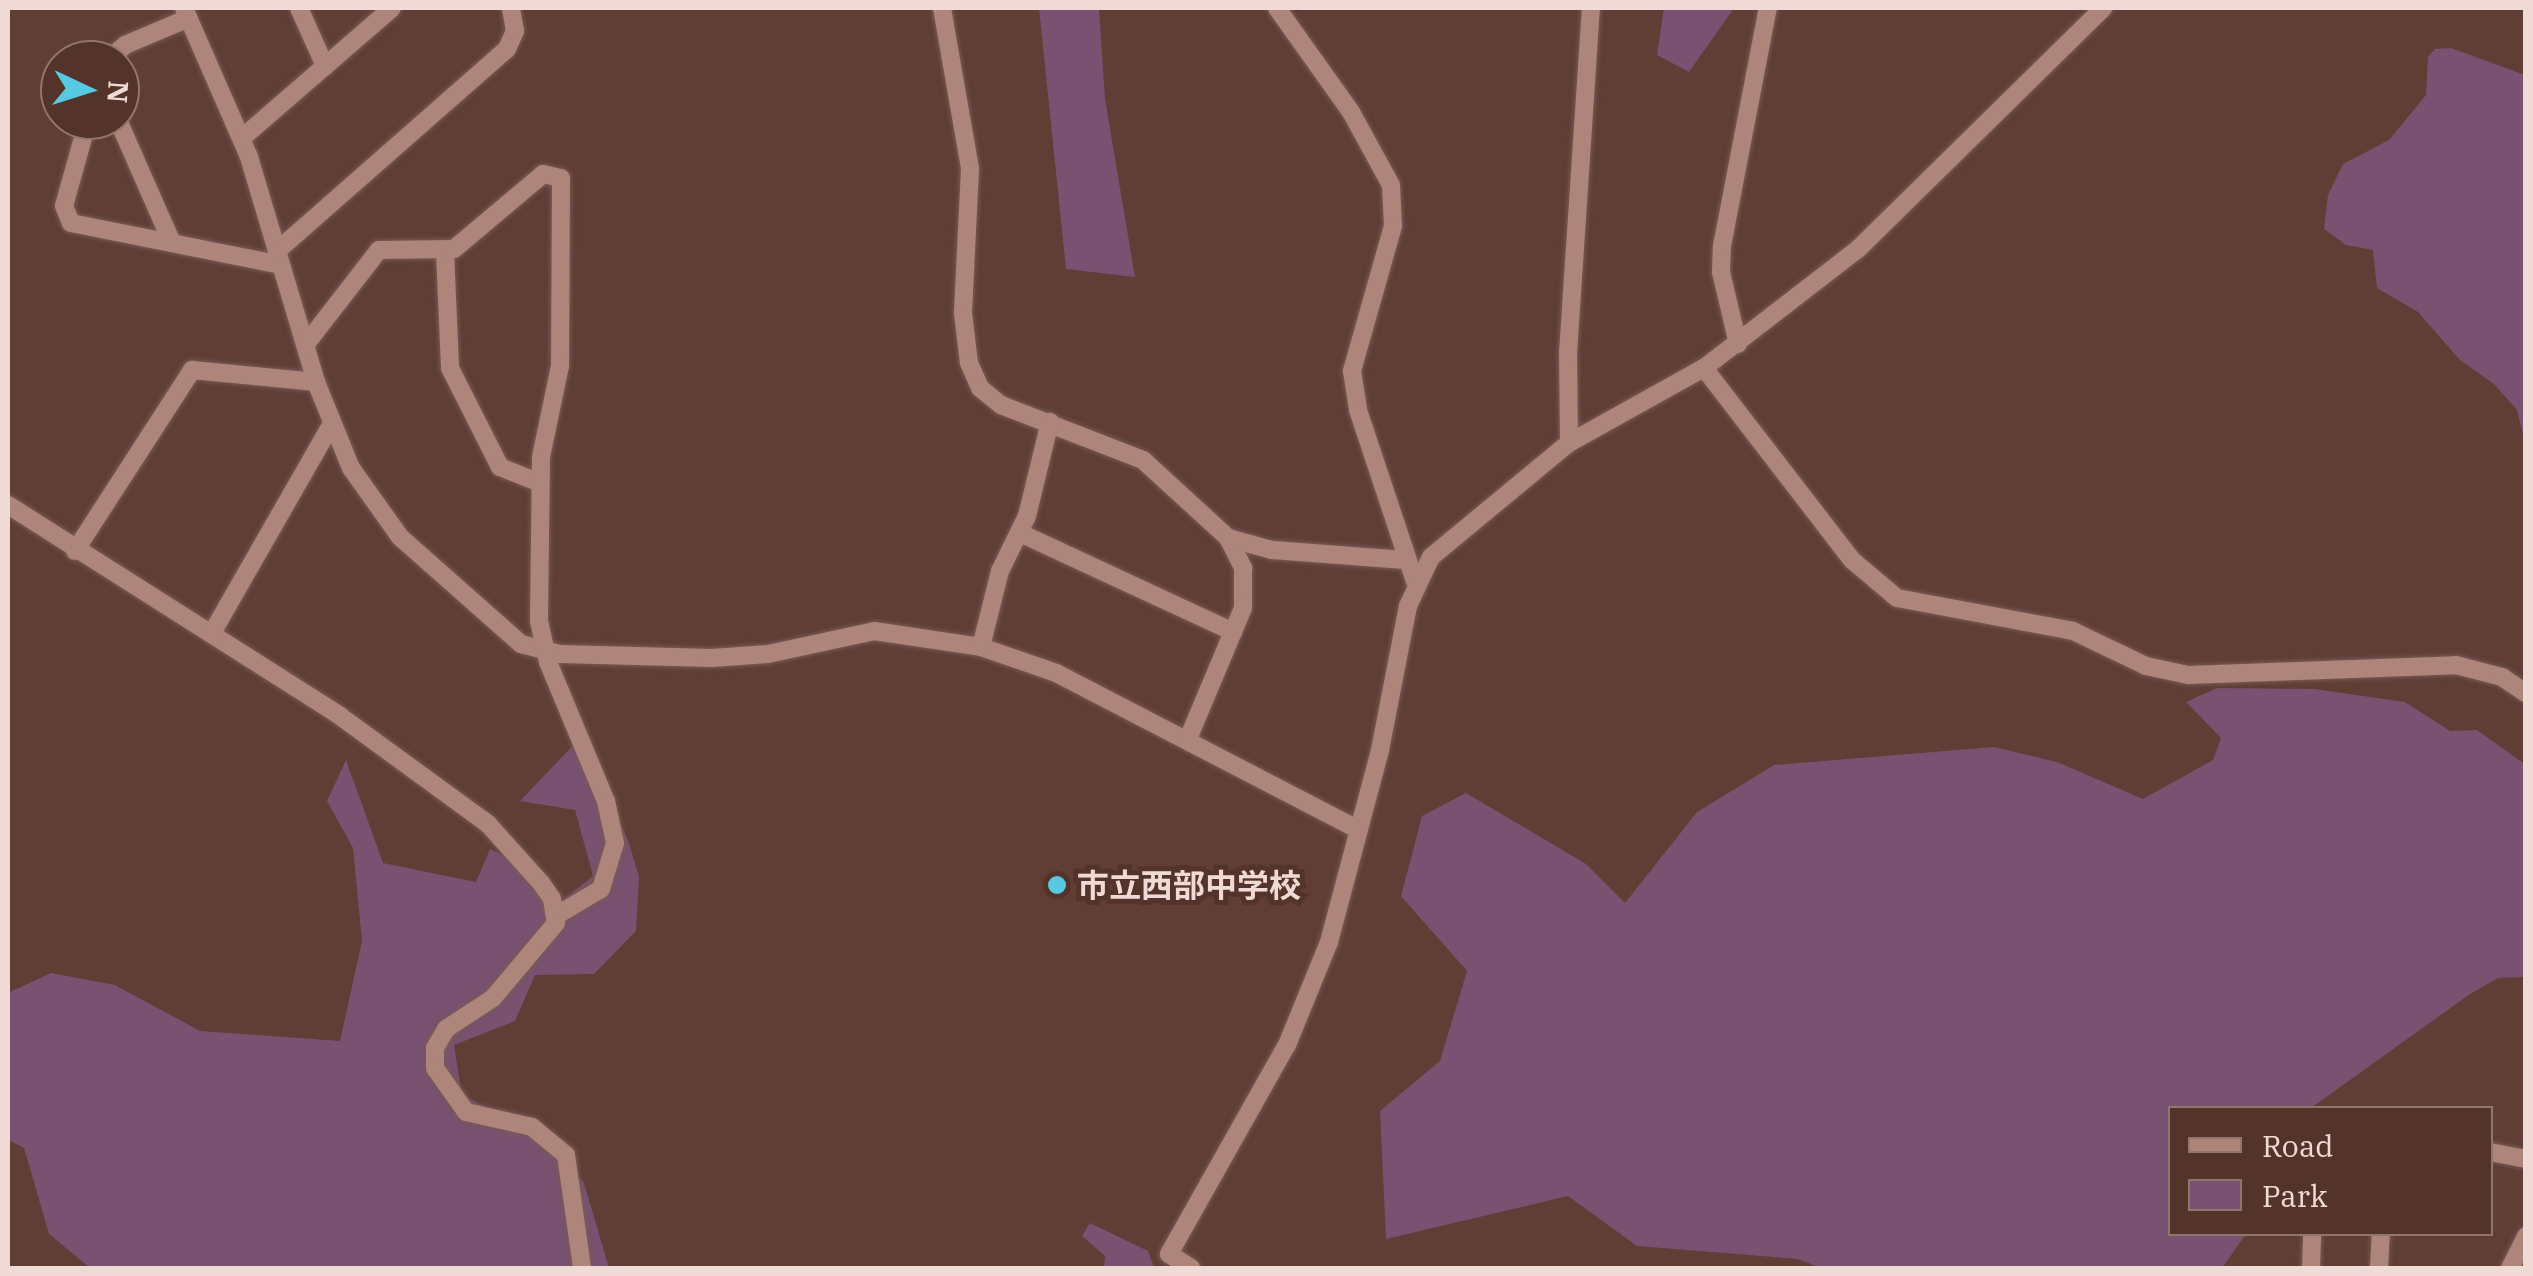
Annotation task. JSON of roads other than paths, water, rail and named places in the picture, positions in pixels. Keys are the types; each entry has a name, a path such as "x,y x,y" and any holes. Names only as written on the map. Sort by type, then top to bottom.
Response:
{"street":[{"path":"299,8 326,66"},
{"path":"242,138 392,8"},
{"path":"279,258 507,48 515,31 511,8"},
{"path":"942,8 970,169 965,347 990,399 1143,460 1228,538 1247,584 1233,632 1187,741"},
{"path":"1277,8 1352,112 1391,185 1393,226 1352,371 1406,560 1416,581"},
{"path":"1570,443 1568,353 1591,8"},
{"path":"1738,344 1721,272 1722,246 1768,8"},
{"path":"1191,1268 1165,1261 1300,1020 1329,942 1416,581 1454,536 1570,443 1704,368 1738,344 1924,190 2103,8"},
{"path":"135,40 186,13 242,138 316,382 351,468 400,537 509,636 545,652 740,656 874,631 981,646 1056,673 1359,830"},
{"path":"83,140 65,218 172,243 279,258"},
{"path":"127,140 172,243"},
{"path":"306,344 379,250 445,252 543,174 561,178 560,366 540,483 545,652 593,764 615,843 600,889 558,915 493,998 446,1029 434,1048 435,1068 466,1112 532,1127 566,1155 582,1268"},
{"path":"445,252 450,368 500,468 540,483"},
{"path":"1704,368 1852,560 1897,598 2072,631 2146,666 2188,675 2456,665 2502,677 2526,694"},
{"path":"76,551 192,370 316,382"},
{"path":"981,646 1000,571 1020,533 1050,422"},
{"path":"212,633 332,425"},
{"path":"8,505 212,633 488,824 541,883 558,915"},
{"path":"1020,533 1233,632"},
{"path":"1228,538 1272,550 1406,560"},
{"path":"2493,1153 2526,1159"},
{"path":"2310,1268 2312,1236"},
{"path":"2379,1268 2380,1236"},
{"path":"2517,1261 2526,1236"}],"place":[{"name":"市立西部中学校","path":"1057,885"}]}
